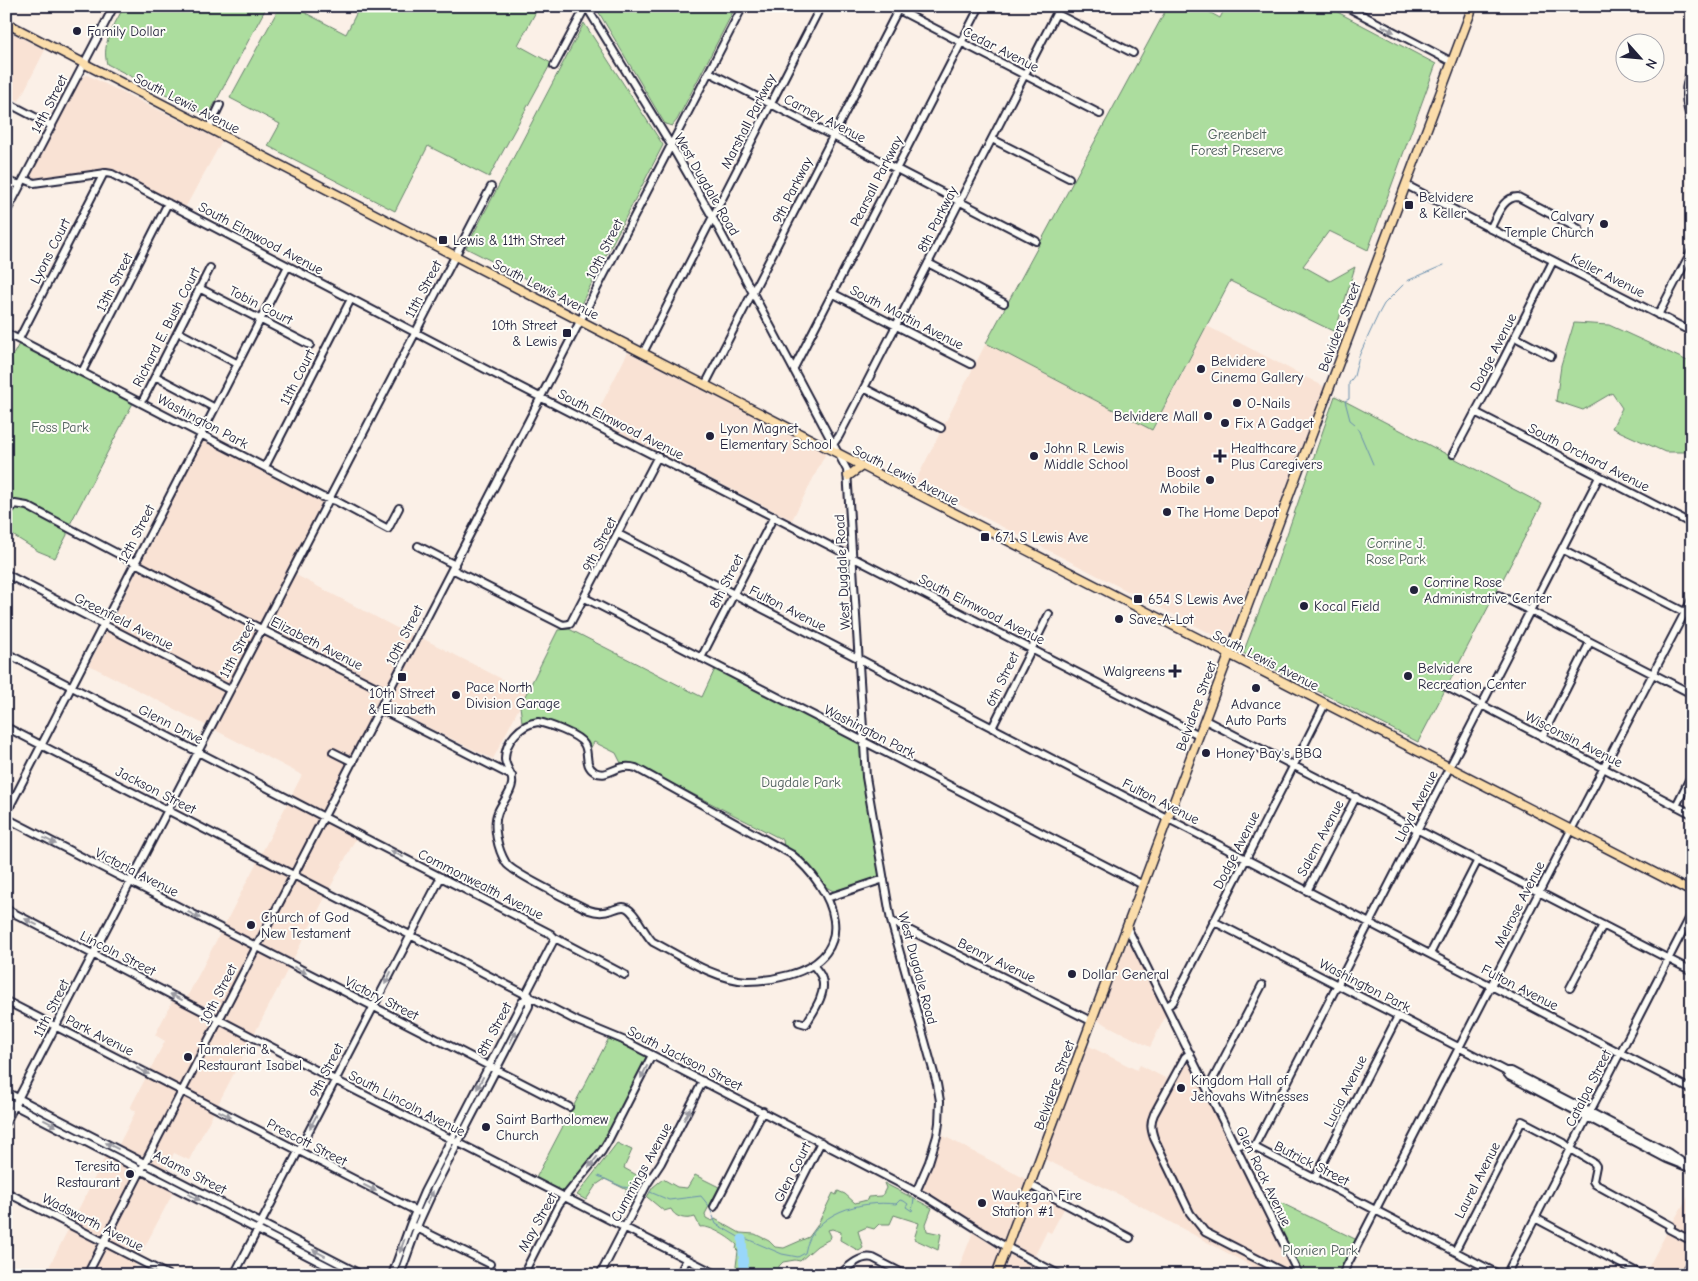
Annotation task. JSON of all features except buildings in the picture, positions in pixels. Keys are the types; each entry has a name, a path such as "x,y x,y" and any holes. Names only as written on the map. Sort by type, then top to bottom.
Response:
{"main road":[{"name":"Belvidere Street","path":"996,1275 1473,6"},
{"name":"South Lewis Avenue","path":"6,23 1228,655 1692,892"},
{"path":"848,476 862,466"},
{"path":"1684,1275 1692,1260"}],"street":[{"name":"14th Street","path":"6,213 114,6"},
{"path":"554,66 586,6"},
{"name":"West Dugdale Road","path":"586,6 671,145 753,292 848,470 866,777 891,921 924,1034 940,1102 940,1124 937,1136 916,1192"},
{"name":"10th Street","path":"87,1275 743,6"},
{"name":"Marshall Parkway","path":"643,353 822,6"},
{"name":"Cedar Avenue","path":"891,6 899,8 961,43 1100,114"},
{"name":"Pearsall Parkway","path":"794,368 980,6"},
{"name":"8th Parkway","path":"834,443 1060,6"},
{"path":"1345,6 1452,62"},
{"name":"9th Parkway","path":"705,385 899,8"},
{"path":"1057,14 1133,53"},
{"path":"1692,69 1688,79 1685,99 1692,123"},
{"name":"Carney Avenue","path":"709,72 1036,241"},
{"path":"6,102 52,126"},
{"path":"208,128 220,105"},
{"path":"992,139 1069,178"},
{"name":"South Elmwood Avenue","path":"6,181 34,183 104,173 112,174 1199,735"},
{"name":"Lyons Court","path":"19,339 104,173"},
{"name":"Keller Avenue","path":"1406,185 1692,332"},
{"name":"11th Street","path":"6,1122 491,187"},
{"path":"1490,229 1506,201 1512,197 1518,197 1579,229"},
{"name":"13th Street","path":"82,372 168,203"},
{"path":"1658,315 1692,250"},
{"name":"Dodge Avenue","path":"1453,454 1553,261"},
{"path":"928,263 1004,303"},
{"name":"12th Street","path":"6,814 288,266"},
{"name":"Richard E. Bush Court","path":"144,398 210,268"},
{"name":"Tobin Court","path":"199,288 310,345"},
{"name":"South Martin Avenue","path":"832,293 971,364"},
{"name":"11th Court","path":"265,467 351,299"},
{"path":"178,332 238,364"},
{"name":"Washington Park","path":"6,333 388,529 399,508"},
{"path":"1515,337 1551,356"},
{"path":"156,376 215,408"},
{"path":"864,388 941,428"},
{"name":"South Orchard Avenue","path":"1476,412 1692,524"},
{"name":"9th Street","path":"454,567 562,625 570,624 658,456"},
{"name":"Lloyd Avenue","path":"1254,1147 1599,477"},
{"name":"Elizabeth Avenue","path":"6,514 15,504 22,504 388,693"},
{"name":"8th Street","path":"701,658 774,516"},
{"name":"Fulton Avenue","path":"618,534 1692,1090"},
{"path":"418,546 454,567"},
{"path":"1562,549 1692,616"},
{"name":"Greenfield Avenue","path":"6,574 230,690"},
{"path":"1499,595 1692,694"},
{"name":"Washington Park","path":"585,598 1143,885"},
{"name":"Melrose Avenue","path":"1342,1275 1603,768 1692,600"},
{"name":"6th Street","path":"992,728 1049,614"},
{"path":"1542,737 1590,642"},
{"name":"Glenn Drive","path":"6,653 324,817"},
{"name":"Wisconsin Avenue","path":"1445,686 1692,814"},
{"name":"Dodge Avenue","path":"1167,1006 1173,1002 1326,704"},
{"path":"380,709 512,776"},
{"path":"1205,720 1692,971"},
{"path":"530,723 546,723 579,738 584,743 587,763 596,772 607,774 620,767 636,768 791,854 814,876 827,898 834,919 833,938 820,960 813,965 796,973 760,981 733,979 713,973 653,942 646,936 633,912 628,908 623,907 599,913 589,910 511,869 502,855 496,834 498,812 512,783 512,776 505,760 507,748 516,732 530,723"},
{"name":"Jackson Street","path":"6,727 294,876"},
{"path":"332,752 353,762"},
{"path":"1676,806 1692,774"},
{"name":"Salem Avenue","path":"1307,891 1356,797"},
{"name":"Commonwealth Avenue","path":"324,817 441,876 625,975"},
{"name":"Victoria Avenue","path":"6,818 256,948"},
{"path":"1430,954 1478,860"},
{"name":"South Jackson Street","path":"294,876 577,1020 623,1040 763,1111 916,1192 1006,1247 1060,1275"},
{"name":"9th Street","path":"234,1275 441,876"},
{"path":"827,898 884,879"},
{"name":"Lincoln Street","path":"6,909 219,1020"},
{"name":"Catalpa Street","path":"1506,1275 1692,913"},
{"name":"Benny Avenue","path":"891,921 1091,1020"},
{"name":"Washington Park","path":"1213,921 1505,1071 1509,1076 1588,1114 1667,1159 1692,1168"},
{"path":"1570,988 1603,925"},
{"name":"Glen Rock Avenue","path":"1127,927 1299,1275"},
{"name":"8th Street","path":"400,1275 415,1211 522,1002 528,995 555,938"},
{"name":"Victory Street","path":"256,948 569,1107"},
{"path":"799,1022 806,1024 822,994 824,986 822,977 813,965"},
{"path":"1206,1088 1211,1083 1262,985"},
{"name":"8th Street","path":"392,1275 413,1226 422,1214 529,1006 528,995"},
{"name":"Park Avenue","path":"6,1001 182,1091"},
{"name":"Lucia Avenue","path":"1315,1178 1398,1016"},
{"name":"South Lincoln Avenue","path":"219,1020 718,1275"},
{"path":"1190,1053 1185,1057 1151,1121 1154,1138 1190,1213 1205,1232 1289,1275"},
{"name":"May Street","path":"523,1275 559,1204 602,1151 652,1055"},
{"name":"Cummings Avenue","path":"600,1275 703,1081"},
{"name":"Prescott Street","path":"182,1091 422,1214"},
{"name":"Adams Street","path":"6,1092 362,1275"},
{"name":"Adams Street","path":"6,1101 345,1275"},
{"path":"714,1207 763,1111"},
{"name":"Laurel Avenue","path":"1455,1251 1522,1121 1564,1143 1571,1149"},
{"name":"Glen Court","path":"785,1213 821,1142"},
{"name":"Butrick Street","path":"1235,1146 1243,1144 1254,1147 1500,1275"},
{"path":"1571,1149 1594,1163 1596,1166 1593,1180 1595,1184 1692,1241"},
{"path":"1030,1185 1130,1238"},
{"name":"Wadsworth Avenue","path":"6,1192 168,1275"},
{"path":"1535,1218 1642,1275"},
{"path":"413,1226 490,1264"},
{"path":"839,1275 859,1260 871,1257 906,1275"},
{"path":"679,1275 687,1259"}],"shaded area":[{"path":"6,30 45,50 19,101 6,95"},
{"path":"87,75 222,141 185,208 116,172 108,170 28,180 81,78"},
{"path":"1207,326 1325,387 1227,642 915,482 986,343 1153,430"},
{"name":"Lyon Magnet Elementary School","path":"628,352 826,453 792,520 594,419"},
{"path":"204,438 330,506 296,575 414,637 82,1275 45,1275 109,1149 115,1152 136,1111 130,1108 165,1041 155,1035 175,996 185,1001 302,775 89,665"},
{"path":"422,638 527,692 493,759 386,707"},
{"path":"329,816 359,832 189,1160 174,1153 162,1177 177,1185 130,1275 92,1275"},
{"path":"1128,944 1134,946 1167,1013 1150,1047 1097,1020"},
{"path":"1087,1045 1137,1070 1140,1065 1167,1079 1184,1047 1294,1275 1268,1275 1122,1196 1044,1159"},
{"path":"940,1134 1026,1179 1005,1237 1001,1240 923,1189 933,1163"},
{"path":"1692,1190 1692,1249 1679,1275 1650,1275 1646,1272"},
{"path":"1033,1191 1065,1207 1051,1233 1047,1231 1034,1257 1014,1245"},
{"path":"973,1232 999,1251 991,1275 956,1275"},
{"path":"1010,1255 1036,1269 1033,1275 1002,1275"}],"green space":[{"path":"124,6 267,6 208,116 107,64 107,41"},
{"path":"280,6 292,6 346,34 360,6 539,6 518,45 551,63 489,177 428,146 395,211 268,146 280,124 230,98"},
{"path":"595,6 736,6 677,120 672,126 665,124"},
{"name":"Greenbelt Forest Preserve","path":"1168,6 1198,6 1220,18 1226,6 1326,6 1436,64 1368,250 1329,231 1303,266 1330,281 1355,267 1335,332 1230,281 1152,430 986,343"},
{"path":"584,23 663,145 580,306 466,248"},
{"path":"1574,323 1609,325 1692,363 1692,452 1665,452 1612,428 1622,408 1612,393 1583,410 1556,401 1561,366"},
{"name":"Foss Park","path":"20,342 134,401 67,530 67,535 55,558 38,551 6,531 6,368"},
{"name":"Corrine J. Rose Park","path":"1335,396 1542,504 1418,742 1243,653 1269,586"},
{"name":"Dugdale Park","path":"569,629 702,697 715,669 861,744 882,878 835,892 826,887 801,857 784,847 783,840 632,763 621,763 616,753 594,742 589,751 559,726 543,721 522,722 520,706 558,630"},
{"path":"609,1038 647,1056 601,1149 564,1192 536,1178"},
{"path":"617,1143 632,1150 624,1168 642,1178 630,1203 623,1199 627,1190 605,1179 596,1185 586,1200 577,1195"},
{"path":"695,1175 719,1187 705,1214 706,1218 712,1221 715,1219 740,1233 755,1234 769,1241 775,1247 784,1248 809,1237 817,1226 833,1193 836,1195 838,1191 845,1194 855,1203 867,1200 868,1197 882,1196 886,1188 884,1183 932,1208 926,1224 927,1231 941,1234 938,1250 914,1239 919,1223 894,1215 890,1224 879,1224 874,1229 867,1227 858,1231 863,1248 859,1251 840,1240 841,1232 832,1229 828,1230 831,1236 830,1239 817,1246 800,1261 783,1262 779,1266 779,1272 775,1275 738,1275 736,1266 738,1251 736,1249 737,1245 734,1242 714,1230 700,1227 695,1217 681,1217 671,1209 664,1211 647,1197 653,1187 663,1179 677,1187 687,1188"},
{"name":"Plonien Park","path":"1263,1194 1357,1240 1338,1275 1304,1275"}],"waterway":[{"path":"1407,281 1444,265"},
{"path":"1355,424 1350,420 1345,401 1349,399 1349,383 1354,376 1359,356 1384,304 1403,285"},
{"path":"1358,429 1373,464"},
{"path":"598,1176 623,1187 637,1189"},
{"path":"650,1192 669,1200 701,1196 709,1206 716,1224 742,1239 747,1239 782,1254 798,1257 805,1253 809,1239 817,1227 828,1218 854,1207 868,1204 896,1204 900,1200 908,1204 906,1207 912,1211 914,1199"},
{"path":"742,1239 744,1268"}],"place":[{"name":"Family Dollar","path":"77,31"},
{"name":"Belvidere & Keller","path":"1409,205"},
{"name":"Calvary Temple Church","path":"1604,224"},
{"name":"Lewis & 11th Street","path":"443,240"},
{"name":"10th Street & Lewis","path":"567,333"},
{"name":"Belvidere Cinema Gallery","path":"1201,369"},
{"name":"O-Nails","path":"1237,403"},
{"name":"Belvidere Mall","path":"1208,416"},
{"name":"Fix A Gadget","path":"1225,423"},
{"name":"Lyon Magnet Elementary School","path":"710,436"},
{"name":"John R. Lewis Middle School","path":"1034,456"},
{"name":"Healthcare Plus Caregivers","path":"1220,456"},
{"name":"Boost Mobile","path":"1210,480"},
{"name":"The Home Depot","path":"1167,512"},
{"name":"671 S Lewis Ave","path":"985,537"},
{"name":"Corrine Rose Administrative Center","path":"1414,590"},
{"name":"654 S Lewis Ave","path":"1138,599"},
{"name":"Kocal Field","path":"1304,606"},
{"name":"Save-A-Lot","path":"1119,619"},
{"name":"Walgreens","path":"1175,671"},
{"name":"Belvidere Recreation Center","path":"1408,676"},
{"name":"10th Street & Elizabeth","path":"402,677"},
{"name":"Advance Auto Parts","path":"1256,688"},
{"name":"Pace North Division Garage","path":"456,695"},
{"name":"Honey Bay's BBQ","path":"1206,753"},
{"name":"Church of God New Testament","path":"251,925"},
{"name":"Dollar General","path":"1072,974"},
{"name":"Tamaleria & Restaurant Isabel","path":"188,1057"},
{"name":"Kingdom Hall of Jehovahs Witnesses","path":"1181,1088"},
{"name":"Saint Bartholomew Church","path":"486,1127"},
{"name":"Teresita Restaurant","path":"130,1174"},
{"name":"Waukegan Fire Station #1","path":"982,1203"}]}
